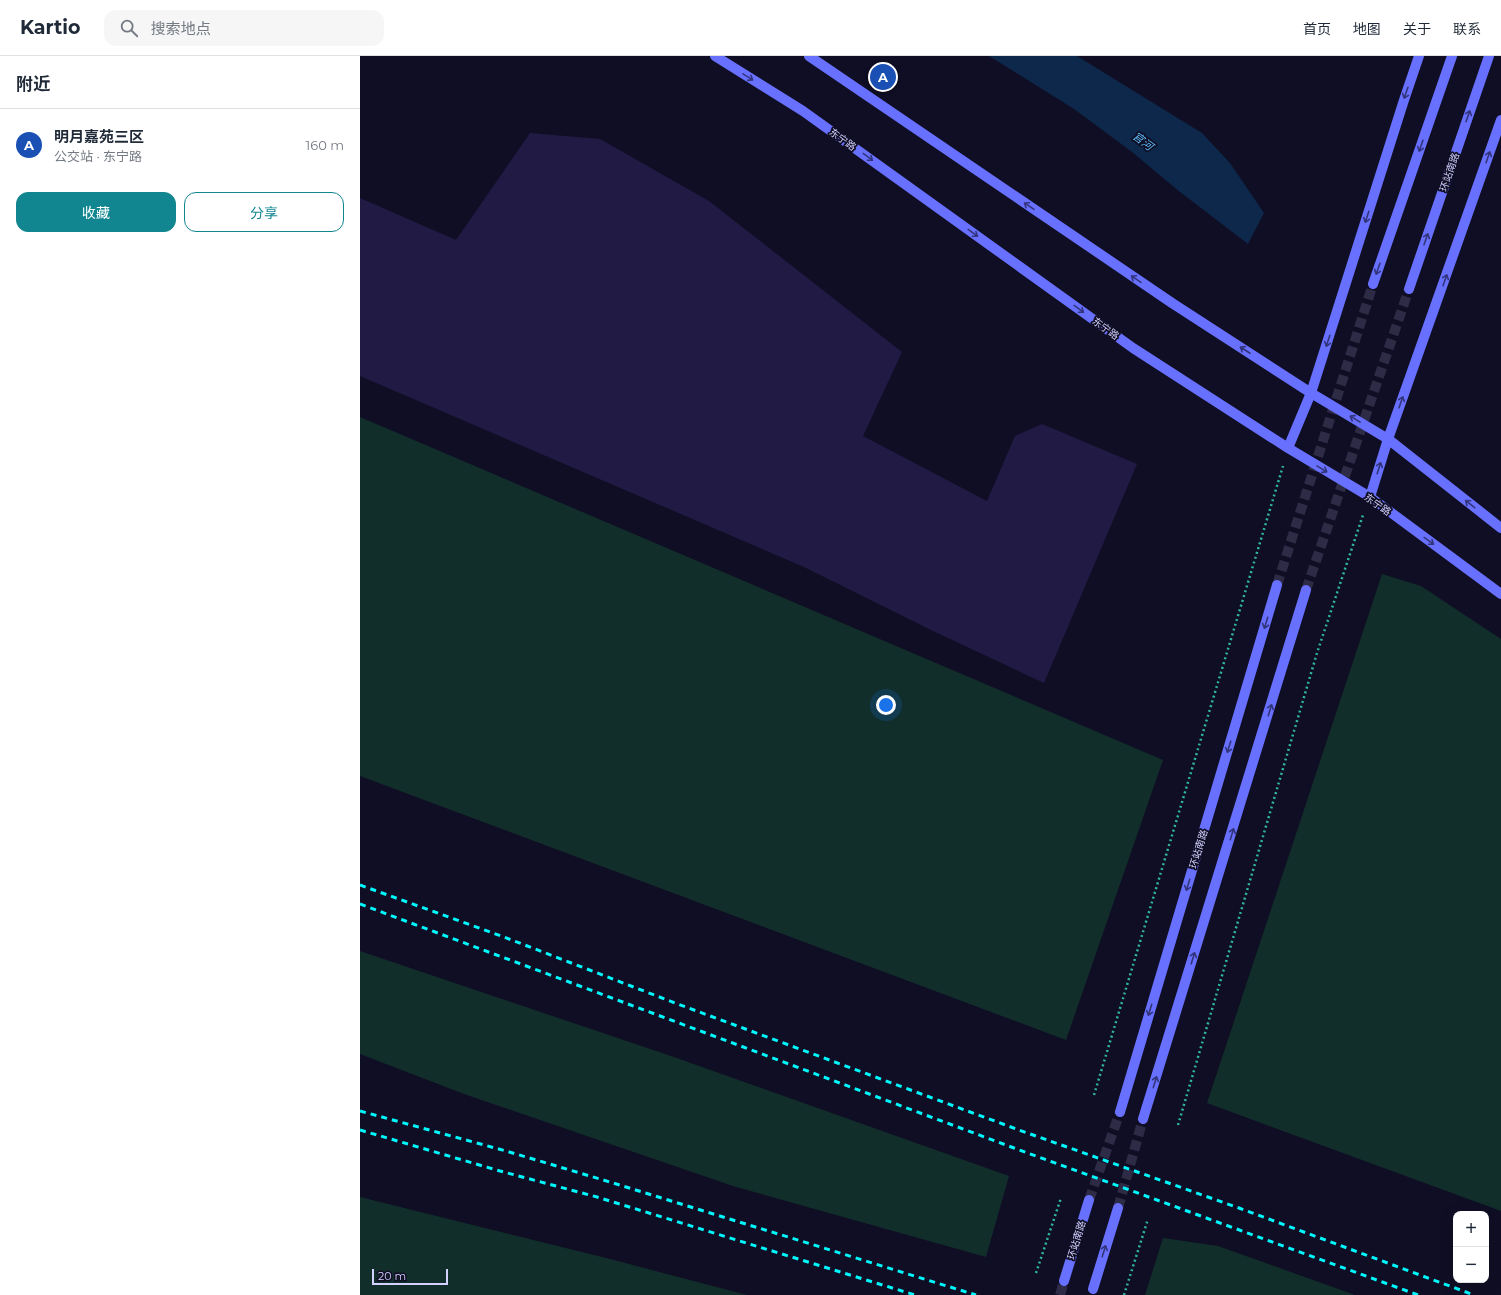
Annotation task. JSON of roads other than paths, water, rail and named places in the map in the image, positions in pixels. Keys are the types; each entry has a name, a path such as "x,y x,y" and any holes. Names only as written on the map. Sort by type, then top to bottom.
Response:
{"main road":[{"name":"东宁路","path":"715,56 803,111 1133,348 1288,448 1370,497 1501,594"},
{"path":"809,56 1172,303 1311,393 1388,439 1501,528"},
{"path":"1288,448 1311,393 1419,56"},
{"path":"1373,284 1452,56"},
{"name":"环站南路","path":"1409,289 1488,56"},
{"path":"1370,497 1388,439 1501,120"},
{"name":"环站南路","path":"1120,1112 1277,585"},
{"path":"1143,1119 1306,590"},
{"name":"环站南路","path":"1064,1281 1089,1200"},
{"path":"1093,1289 1118,1208"}],"water":[{"name":"官河","path":"989,56 1077,56 1202,133 1230,163 1264,213 1248,244 1180,192 1132,152 1074,109"}],"tunnel":[{"path":"1277,585 1373,284"},
{"path":"1306,590 1409,289"},
{"path":"1089,1200 1120,1112"},
{"path":"1118,1208 1143,1119"},
{"path":"1060,1295 1064,1281"}],"railway":[{"path":"360,885 504,937 675,1003 1019,1130 1239,1208 1474,1295"},
{"path":"360,904 1014,1148 1418,1295"},
{"path":"360,1111 506,1151 600,1179 976,1295"},
{"path":"360,1130 500,1171 597,1197 915,1295"}],"place":[{"name":"明月嘉苑三区","path":"883,77"}]}
